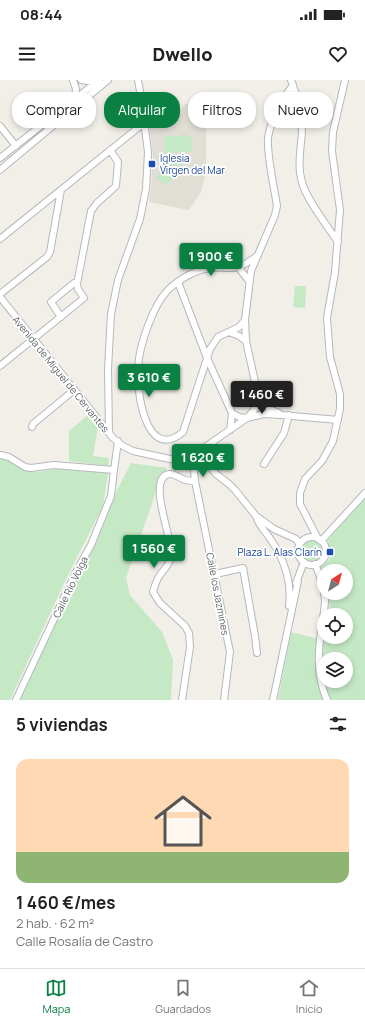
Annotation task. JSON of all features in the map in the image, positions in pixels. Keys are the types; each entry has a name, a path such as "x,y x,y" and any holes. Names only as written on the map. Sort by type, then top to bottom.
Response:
{"street":[{"path":"73,80 76,92"},
{"path":"81,80 98,81"},
{"path":"0,170 108,80"},
{"path":"132,80 139,83"},
{"path":"312,530 308,538 300,545 298,549 299,557 304,562 315,564 319,563 324,557 325,548 312,530 300,504 300,493 306,479 322,461 333,441 340,409 340,394 330,357 328,318 335,272 340,210 332,151 333,132 345,80"},
{"path":"84,92 98,81"},
{"path":"292,82 301,121 300,174 302,184 306,194 338,243"},
{"path":"281,415 269,409 259,400 246,340 245,320 249,281 257,256 275,215 277,206 268,148 268,137 272,123 292,82"},
{"path":"0,126 16,146"},
{"path":"0,158 39,128"},
{"path":"0,239 138,128"},
{"path":"109,433 108,369 111,314 118,280 140,219 146,189 148,152 145,128"},
{"path":"0,366 84,298 78,289 77,284 91,211 96,203 116,186 118,162 110,150"},
{"path":"0,296 47,257 50,252 61,190"},
{"path":"245,320 239,327 218,337 213,343 183,432 179,436 169,440 157,437 152,432 144,418 139,396 138,367 143,342 155,309 164,295 178,282 202,270 210,268 238,267 257,256"},
{"path":"238,267 249,281"},
{"path":"178,282 207,358 232,413 230,430"},
{"path":"61,317 51,302 74,283 77,284"},
{"name":"Avenida de Miguel de Cervantes","path":"0,296 74,390 109,433 118,441 133,451 196,465 216,474"},
{"path":"229,332 246,340"},
{"path":"32,427 33,424 74,390"},
{"path":"214,440 203,463 196,465 191,461 194,454 214,440 230,430 247,418 254,410 259,400"},
{"path":"232,413 239,417 247,418 264,414 338,420"},
{"path":"264,464 284,433 288,415"},
{"name":"Calle Río Volga","path":"16,700 76,572 91,545 111,496 118,441"},
{"path":"194,454 201,454 204,459"},
{"name":"Avenida de Miguel de Cervantes","path":"172,459 194,454"},
{"path":"0,455 9,457 25,467 31,468 54,465 114,470"},
{"name":"Avenida de Miguel de Cervantes","path":"204,459 209,467 229,484 256,516 274,529 290,535 308,538"},
{"name":"Calle los Jazmines","path":"196,465 194,471 195,481 230,652 224,700"},
{"path":"182,700 190,648 189,633 160,602 153,592 156,582 167,566 172,555 172,545 159,498 160,487 165,476 170,474 195,481"},
{"path":"320,540 341,521 365,493"},
{"path":"256,516 258,522 279,553 287,575 290,596 287,629"},
{"name":"Avenida de Miguel de Cervantes","path":"290,535 296,539 300,545"},
{"path":"308,538 320,540"},
{"path":"273,700 287,629 304,562"},
{"path":"315,564 320,575 325,600 318,651 321,682 327,700"},
{"path":"215,574 243,568 257,653"},
{"path":"290,596 298,581"}],"shaded area":[{"path":"185,104 188,104 188,128 206,128 206,173 201,192 189,210 149,202 153,156 150,128 180,128 180,110"}],"green space":[{"path":"164,136 191,136 192,152 164,153"},
{"path":"173,154 184,163 167,186 156,177"},
{"path":"295,286 306,286 305,308 293,307"},
{"path":"89,414 98,427 93,456 109,458 108,466 69,461 69,431"},
{"path":"0,457 5,458 27,471 37,472 56,469 108,473 103,506 67,577 10,700 0,700"},
{"path":"131,463 167,468 157,489 126,578 130,595 162,632 173,660 171,700 20,700 112,500"},
{"path":"365,498 365,700 278,700 291,632 317,638 317,644 353,644 353,608 330,608 329,600 353,600 353,564 324,564 330,559 328,540"},
{"path":"312,541 319,544 322,551 319,558 312,561 305,558 302,551 305,544"}],"place":[{"name":"Iglesia Virgen del Mar","path":"152,164"},
{"name":"Plaza L. Alas Clarín","path":"330,552"}]}
